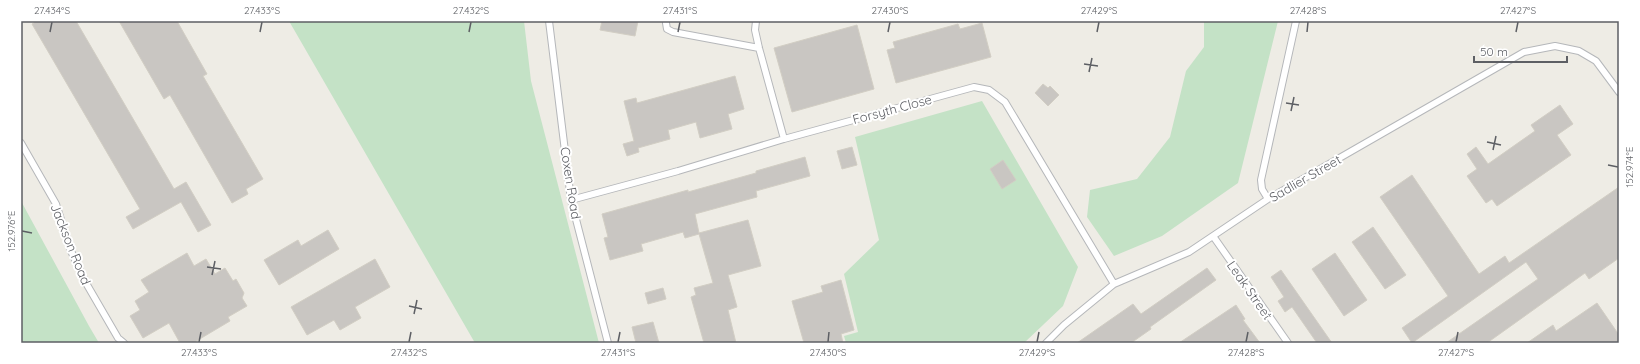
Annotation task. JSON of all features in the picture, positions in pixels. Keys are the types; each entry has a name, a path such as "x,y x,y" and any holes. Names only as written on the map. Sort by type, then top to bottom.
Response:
{"lane":[{"name":"Coxen Road","path":"549,21 571,200 608,343"},
{"path":"756,21 755,30 759,48 784,139"},
{"path":"1268,199 1262,189 1261,180 1296,21"},
{"path":"666,23 667,29 673,32 759,48"},
{"name":"Sadlier Street","path":"1046,343 1064,325 1114,284 1189,252 1268,199 1524,52 1556,46 1579,51 1596,61 1619,92"},
{"name":"Forsyth Close","path":"571,200 678,171 784,139 974,87 989,90 1004,102 1114,284"},
{"name":"Jackson Road","path":"21,143 56,204 71,251 86,283 118,338 124,343"},
{"name":"Leak Street","path":"1213,236 1288,343"}],"green space":[{"path":"289,21 524,21 531,81 599,343 475,343"},
{"path":"1204,21 1278,21 1238,183 1162,236 1114,256 1087,217 1090,190 1137,179 1170,137 1186,71 1204,47"},
{"path":"982,101 1078,267 1063,306 1024,343 846,343 844,336 858,332 844,274 879,240 855,137"},
{"path":"21,201 89,326 99,343 21,343"}],"building":[{"path":"37,21 76,21 174,189 186,182 211,225 198,232 181,202 133,229 126,217 140,209 32,24"},
{"path":"119,21 177,21 207,74 203,76 263,179 246,189 248,194 232,203 170,95 164,99"},
{"path":"602,21 638,21 635,36 600,30"},
{"path":"982,23 991,57 896,83 887,50 895,48 893,42 958,24 960,29"},
{"path":"857,25 874,89 792,112 774,48"},
{"path":"735,76 744,109 728,114 732,129 700,138 696,122 668,130 670,139 638,148 639,152 627,156 623,144 634,141 624,101 636,98 637,103"},
{"path":"1043,84 1048,88 1050,86 1059,95 1048,106 1035,93"},
{"path":"1560,105 1573,124 1557,135 1571,155 1497,206 1492,199 1486,203 1467,176 1477,169 1467,154 1476,147 1488,164 1535,131 1531,125"},
{"path":"852,147 857,165 842,169 837,151"},
{"path":"805,157 810,176 756,191 757,197 695,214 699,233 748,220 761,266 728,275 737,307 728,310 736,343 704,343 691,297 696,295 694,288 713,283 699,234 685,238 683,232 641,244 643,251 610,260 604,238 608,237 602,214 756,173 756,171"},
{"path":"1003,160 1016,180 1002,189 990,169"},
{"path":"1412,175 1479,274 1505,256 1509,263 1619,187 1619,258 1589,279 1585,273 1487,343 1446,343 1538,279 1526,262 1412,343 1402,328 1448,296 1380,197"},
{"path":"1373,227 1406,275 1385,289 1352,242"},
{"path":"328,230 339,249 279,285 264,260 298,240 301,246"},
{"path":"187,253 194,266 206,259 215,274 225,268 233,281 236,279 244,293 242,298 247,306 228,317 230,321 193,343 180,343 169,323 143,338 130,316 140,310 135,301 149,292 141,280"},
{"path":"1335,253 1367,300 1344,316 1312,269"},
{"path":"375,259 390,287 355,307 361,318 340,330 334,320 307,335 291,307"},
{"path":"1207,268 1216,280 1150,327 1151,329 1131,343 1077,343 1133,304 1141,314"},
{"path":"1281,270 1332,343 1317,343 1292,307 1285,312 1278,301 1284,297 1271,277"},
{"path":"841,280 854,330 841,334 843,343 804,343 792,301 823,292 821,286"},
{"path":"663,288 666,299 648,304 645,293"},
{"path":"1597,303 1619,335 1619,343 1527,343 1553,325 1556,331"},
{"path":"1236,305 1245,319 1243,320 1260,343 1179,343"},
{"path":"653,322 659,343 636,343 632,327"}]}
